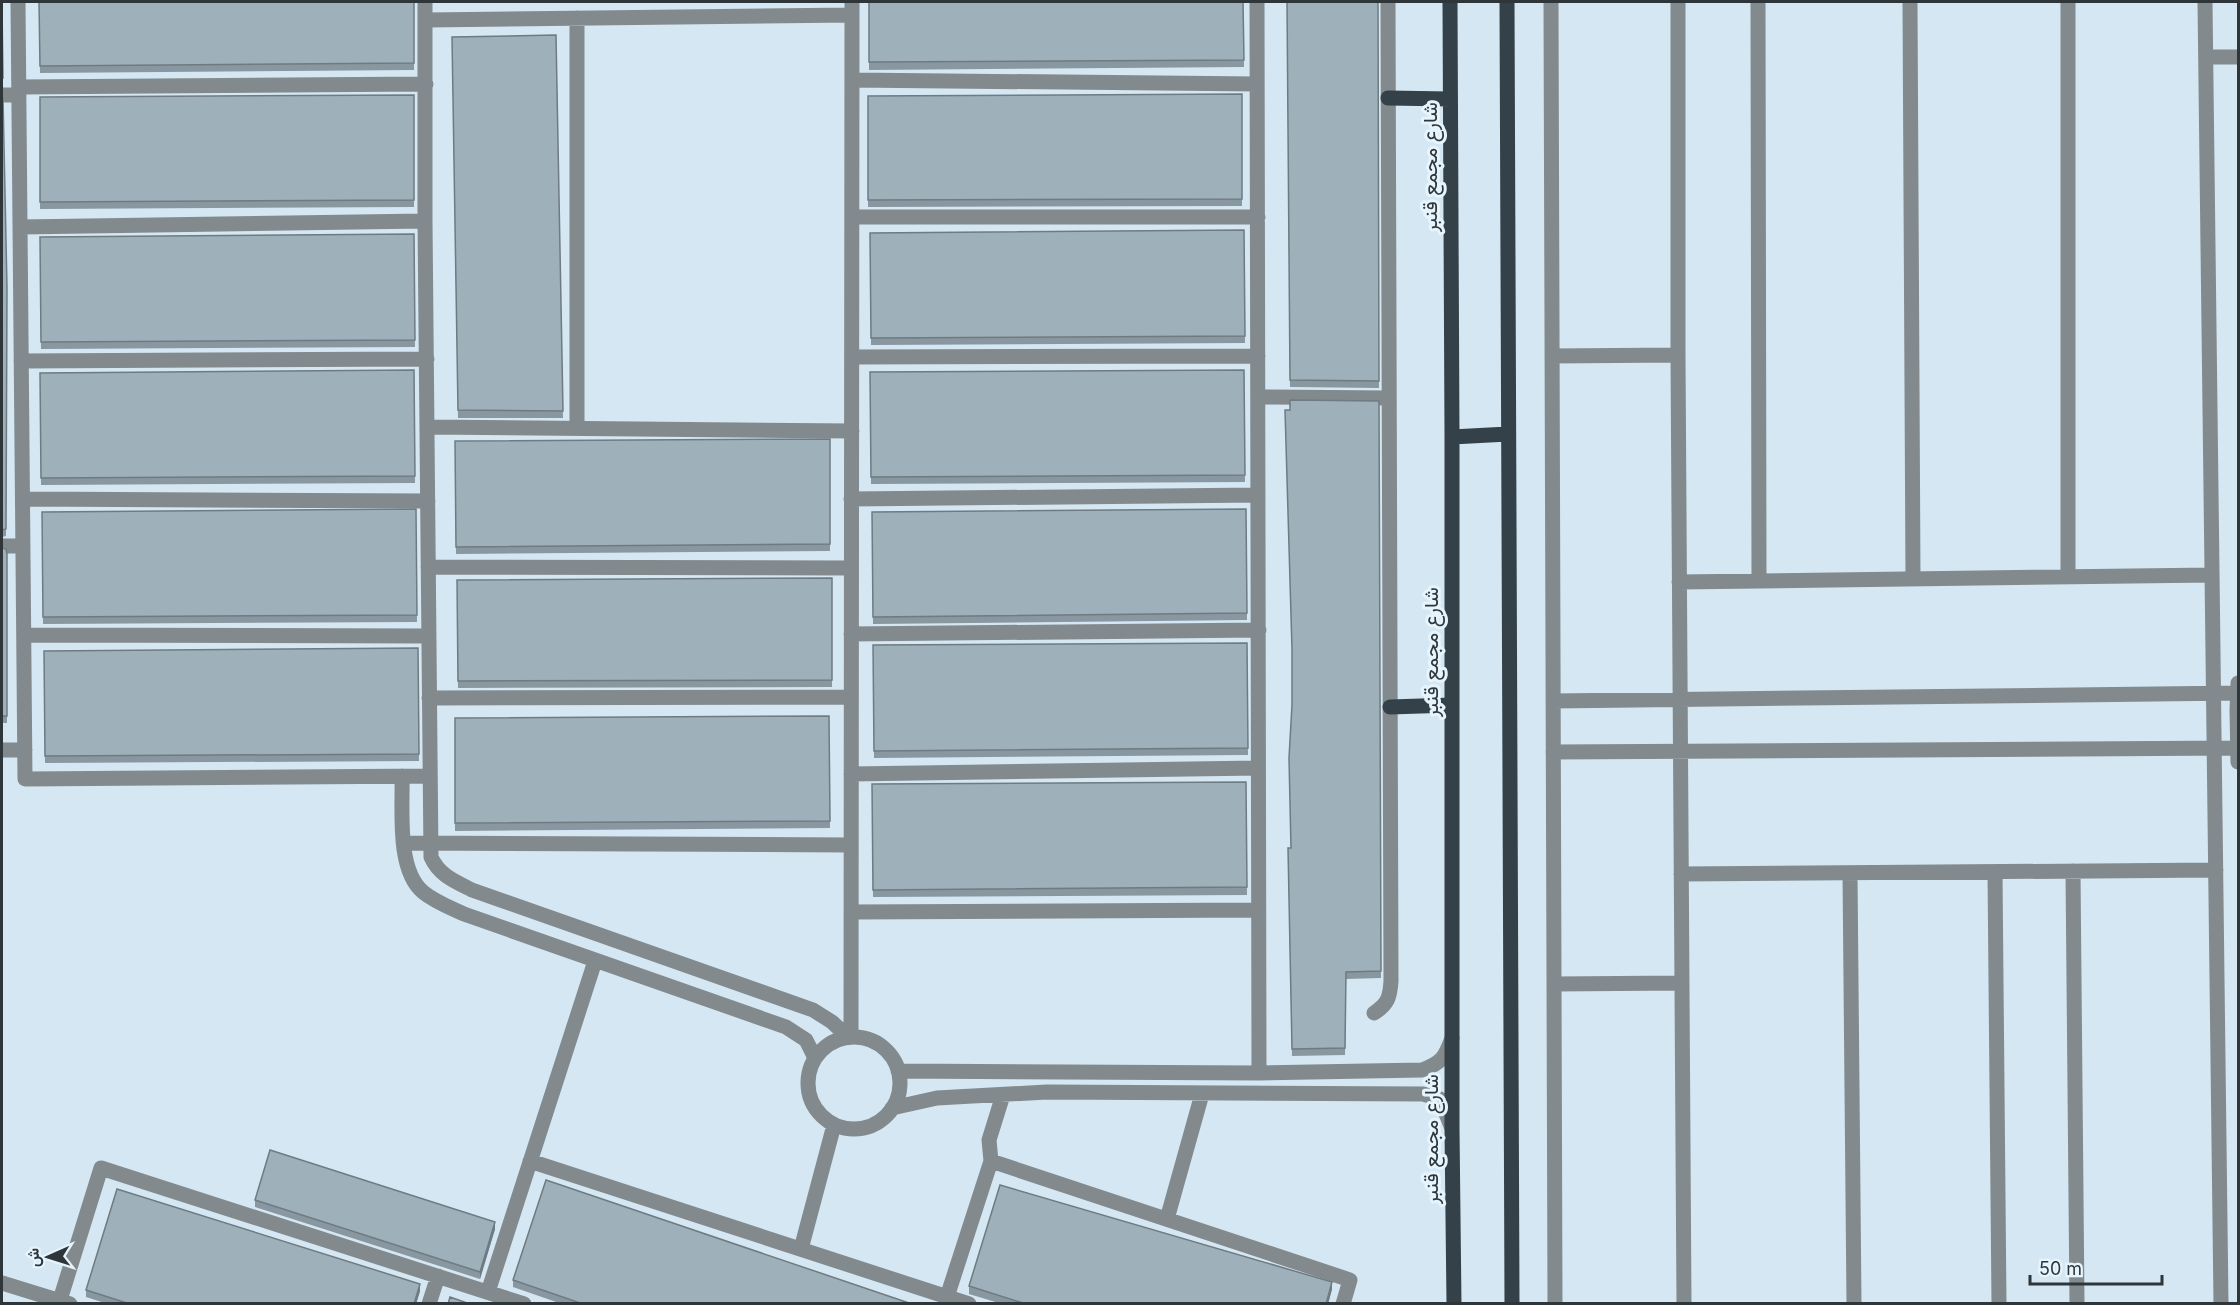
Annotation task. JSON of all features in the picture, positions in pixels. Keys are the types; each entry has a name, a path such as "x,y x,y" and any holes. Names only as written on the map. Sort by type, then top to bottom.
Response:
{"main road":[{"name":"شارع مجمع قنبر","path":"1450,2 1454,1304"},
{"path":"1507,2 1512,1304"},
{"path":"1388,98 1450,99"},
{"path":"1452,437 1508,434"},
{"path":"1390,707 1452,705"}],"street":[{"path":"18,2 26,779 430,776"},
{"path":"425,2 431,857 442,874 472,890 813,1010 832,1022 849,1037"},
{"path":"1257,2 1259,1073"},
{"path":"1374,1013 1386,1006 1390,996 1391,981 1388,2"},
{"path":"1551,2 1555,1304"},
{"path":"1678,2 1684,1304"},
{"path":"1758,2 1759,581"},
{"path":"1910,2 1913,579"},
{"path":"2068,2 2068,577"},
{"path":"2205,2 2221,1304"},
{"path":"426,20 577,18 852,8 852,697 849,1037"},
{"path":"577,18 577,428"},
{"path":"2206,57 2238,57"},
{"path":"852,80 1257,84"},
{"path":"2,95 19,91 426,84"},
{"path":"852,217 1258,217"},
{"path":"20,227 425,221"},
{"path":"1552,356 1678,355"},
{"path":"852,357 1258,356"},
{"path":"21,361 427,359"},
{"path":"1258,397 1389,398"},
{"path":"428,427 852,431"},
{"path":"851,499 1258,495"},
{"path":"22,499 428,501"},
{"path":"2,546 23,546"},
{"path":"428,567 852,568"},
{"path":"1679,582 2212,575"},
{"path":"851,634 1259,630"},
{"path":"24,635 428,636"},
{"path":"1553,701 2214,694 2238,690 2238,762"},
{"path":"429,698 852,697"},
{"path":"1554,752 2238,748"},
{"path":"2,750 25,750"},
{"path":"851,774 1258,768"},
{"path":"402,776 404,843 409,871 423,892 436,901 465,915 786,1027 806,1040 815,1058"},
{"path":"404,843 851,845"},
{"path":"1681,874 2216,870"},
{"path":"2073,871 2077,1304"},
{"path":"1995,872 1999,1304"},
{"path":"1850,873 1854,1304"},
{"path":"465,915 472,890"},
{"path":"851,912 1258,910"},
{"path":"488,1292 595,961"},
{"path":"1554,984 1682,983"},
{"path":"849,1037 875,1042 885,1050 893,1059 898,1071 899,1084 892,1108 883,1118 866,1127 847,1129 823,1118 809,1095 808,1083 815,1058 835,1041 849,1037"},
{"path":"898,1071 1259,1073 1422,1070 1437,1065 1446,1054 1452,1038"},
{"path":"1126,1073 1126,1094"},
{"path":"892,1108 937,1098 1047,1092 1422,1094 1440,1099 1452,1129"},
{"path":"1167,1219 1202,1094"},
{"path":"947,1297 991,1161 989,1140 1003,1095"},
{"path":"801,1249 834,1125"},
{"path":"530,1161 969,1304"},
{"path":"991,1161 1350,1280 1343,1304"},
{"path":"2,1283 65,1302 102,1168 524,1304"},
{"path":"429,1304 438,1276"}],"building":[{"path":"39,2 414,2 414,63 40,66"},
{"path":"869,2 1243,2 1244,60 869,62"},
{"path":"1287,2 1378,2 1379,381 1290,380"},
{"path":"2,6 3,78 2,78"},
{"path":"556,35 563,411 458,410 452,37"},
{"path":"1242,94 1242,199 868,200 868,96"},
{"path":"414,95 414,200 40,202 40,97"},
{"path":"2,97 7,288 6,529 2,530"},
{"path":"1244,230 1245,336 871,338 870,233"},
{"path":"414,234 415,340 41,342 40,237"},
{"path":"414,370 415,476 41,478 40,373"},
{"path":"1244,370 1245,475 871,477 870,372"},
{"path":"1290,400 1379,401 1381,971 1346,972 1345,1048 1292,1049 1288,848 1291,848 1289,758 1292,649 1285,410 1290,410"},
{"path":"830,439 830,544 456,547 455,441"},
{"path":"416,509 417,615 43,617 42,512"},
{"path":"1246,509 1247,613 873,617 872,512"},
{"path":"2,548 6,549 7,554 7,716 2,716"},
{"path":"832,578 832,680 458,681 457,580"},
{"path":"1247,643 1248,748 874,751 873,645"},
{"path":"418,648 419,754 45,756 44,651"},
{"path":"829,716 830,821 455,823 455,718"},
{"path":"1246,782 1247,887 873,890 872,784"},
{"path":"270,1150 495,1222 480,1272 255,1200"},
{"path":"546,1180 912,1304 583,1304 513,1280"},
{"path":"1000,1185 1332,1282 1326,1304 1026,1304 969,1286"},
{"path":"117,1189 420,1284 414,1304 130,1304 86,1290"},
{"path":"450,1297 470,1304 448,1304"}]}
